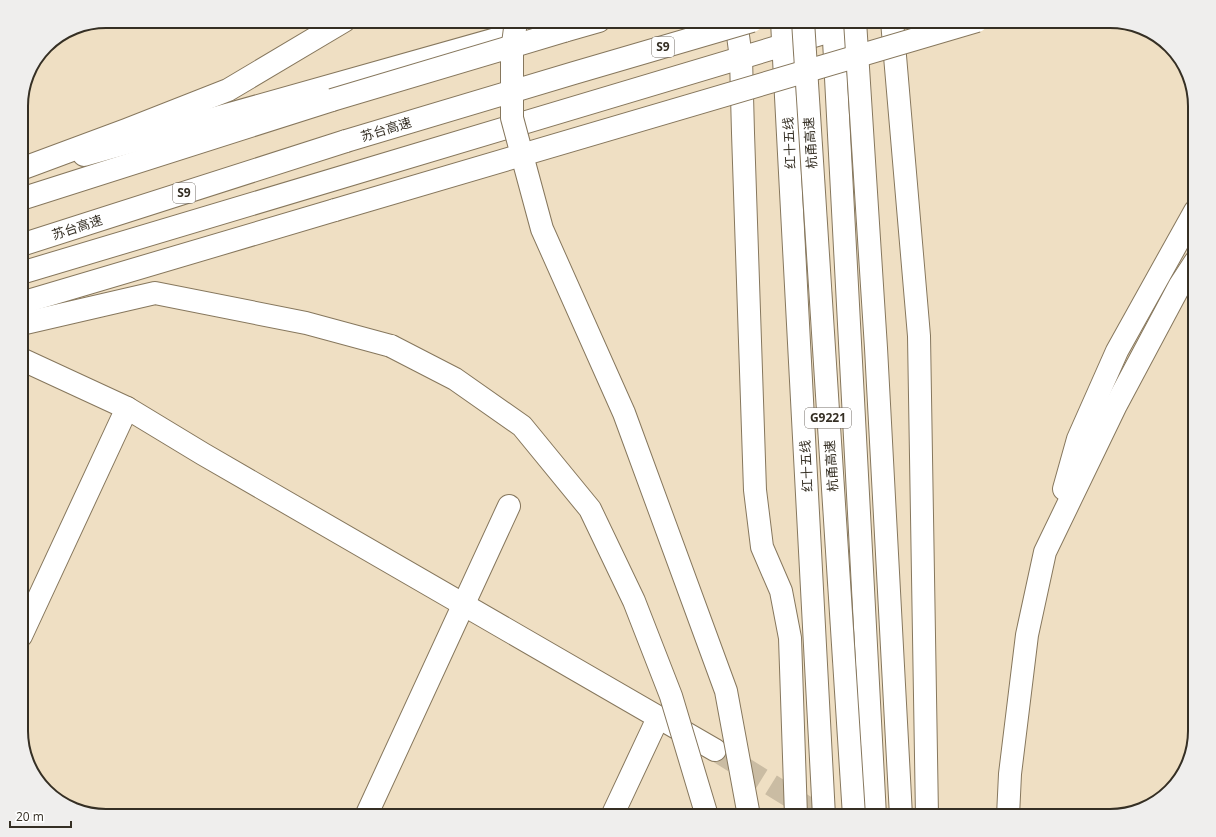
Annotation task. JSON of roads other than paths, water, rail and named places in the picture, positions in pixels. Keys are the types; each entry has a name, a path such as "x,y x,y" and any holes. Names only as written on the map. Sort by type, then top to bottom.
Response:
{"main road":[{"path":"28,165 126,130 228,90 333,28"},
{"path":"515,28 512,51 512,118 542,229 624,413 726,691 748,809"},
{"path":"28,170 535,28"},
{"path":"28,197 332,100 575,28"},
{"name":"苏台高速","path":"28,243 346,141 728,28"},
{"path":"737,28 741,58 755,490 762,547 781,591 790,638 796,809"},
{"name":"红十五线","path":"783,28 824,809"},
{"name":"杭甬高速","path":"803,28 854,809"},
{"path":"28,271 784,45 829,28"},
{"path":"834,28 875,809"},
{"path":"855,28 876,348 901,809"},
{"path":"893,28 919,336 927,809"},
{"path":"28,301 953,28"},
{"path":"1008,809 1010,774 1027,635 1045,552 1078,439 1117,351 1188,224"},
{"path":"1045,552 1116,405 1188,273"},
{"path":"28,322 155,293 306,323 391,346 455,379 522,426 590,509 634,601 671,696 705,809"},
{"path":"28,362 128,408 203,454 715,750"},
{"path":"28,621 128,408"},
{"path":"369,809 510,506"},
{"path":"615,809 658,718"}],"tunnel":[{"path":"715,750 810,809"}]}
